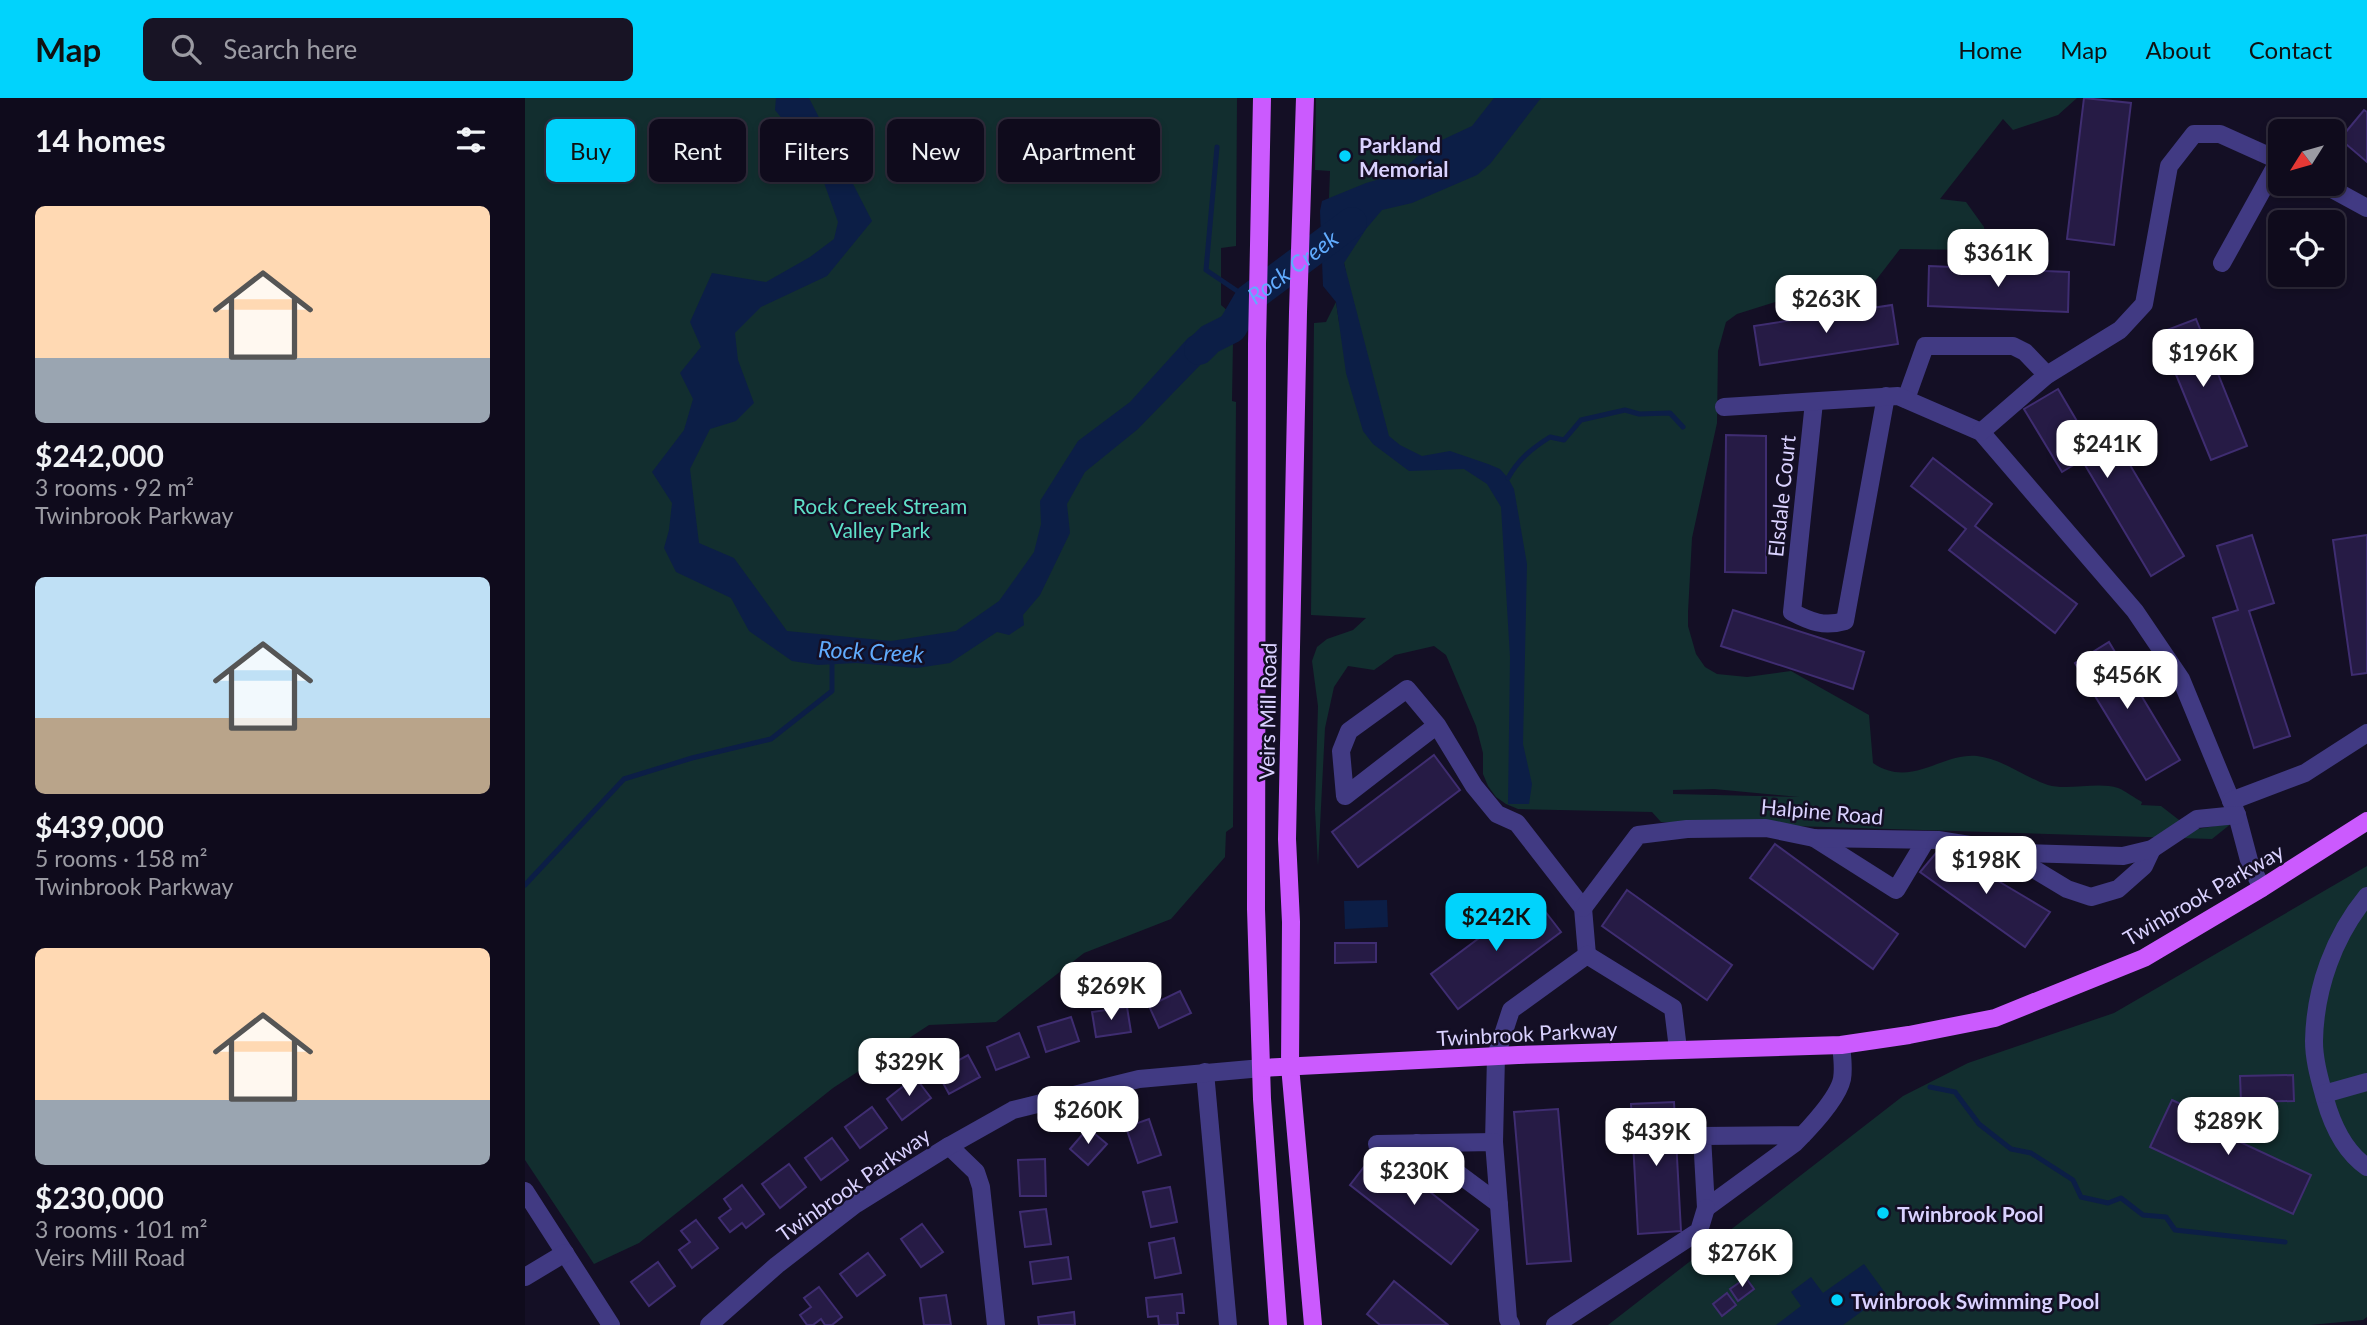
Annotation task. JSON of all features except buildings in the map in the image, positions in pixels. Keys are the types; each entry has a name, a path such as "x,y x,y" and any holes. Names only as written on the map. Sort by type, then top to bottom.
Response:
{"main road":[{"name":"Veirs Mill Road","path":"1262,98 1257,344 1255,870 1262,1068 1278,1325"},
{"name":"Veirs Mill Road","path":"1305,98 1287,839 1291,922 1290,1066 1313,1325"},
{"name":"Twinbrook Parkway","path":"1262,1068 1496,1056 1842,1045 1995,1018 2144,958 2262,888 2367,821"}],"street":[{"path":"1981,432 2047,375 2120,330 2144,304 2169,166 2194,134 2220,134 2268,156"},
{"path":"2222,263 2268,182"},
{"path":"2345,196 2367,208"},
{"path":"1906,399 1925,346 2013,346 2025,352 2047,375"},
{"path":"1724,407 1898,396 1981,432 2135,611 2181,680 2234,808 2250,864 2262,888"},
{"name":"Elsdale Court","path":"1814,402 1792,612 1818,624 1831,625 1845,621 1886,397"},
{"path":"1437,726 1345,796 1341,751 1349,731 1407,689 1437,726 1474,786 1497,814 1517,822 1583,908 1587,955"},
{"name":"Halpine Road","path":"1583,908 1638,835 1687,829 1766,828 1814,838 1926,840 2020,853 2123,856 2152,849 2197,819 2234,808 2305,773 2367,733"},
{"path":"1814,838 1896,890 1926,840"},
{"path":"2003,850 2067,889 2091,897 2118,889 2144,866 2152,849"},
{"path":"2367,896 2351,915 2333,950 2322,984 2314,1041 2316,1066 2329,1111 2344,1142 2367,1167"},
{"path":"1587,955 1673,1008 1678,1049"},
{"path":"1511,1325 1508,1319 1494,1142 1496,1056 1511,1010 1587,955"},
{"path":"1706,1208 1795,1143 1823,1113 1842,1081 1842,1045"},
{"name":"Twinbrook Parkway","path":"709,1325 777,1265 856,1204 1013,1110 1139,1079 1262,1068"},
{"path":"1205,1072 1228,1325"},
{"path":"2324,1094 2367,1082"},
{"path":"1555,1325 1699,1231 1706,1208 1702,1136 1803,1135"},
{"path":"1377,1144 1494,1142"},
{"path":"1417,1143 1499,1204"},
{"path":"949,1146 976,1172 981,1187 996,1325"},
{"path":"527,1197 611,1325"},
{"path":"525,1277 565,1253"}],"green space":[{"name":"Rock Creek Stream Valley Park","path":"525,98 1237,98 1236,246 1221,248 1221,305 1229,312 1221,317 1221,349 1233,340 1232,401 1236,402 1233,827 1226,832 1225,857 1171,919 1084,953 996,1022 929,1025 833,1088 639,1243 594,1264 525,1160"},
{"path":"1316,98 2077,98 2058,115 2013,130 2003,119 1940,199 1966,202 1984,227 1986,241 1974,250 1900,249 1873,284 1823,289 1791,297 1737,314 1726,322 1718,351 1717,423 1692,538 1688,626 1696,654 1705,667 1717,674 1747,677 1791,671 1869,715 1873,763 1887,770 1913,771 1950,759 1977,756 1996,761 2039,782 2056,787 2101,785 2118,788 2142,802 2141,805 2161,806 2192,830 2232,823 2212,839 1661,822 1652,812 1518,809 1496,797 1488,786 1483,774 1483,753 1476,726 1446,655 1434,646 1395,655 1374,670 1348,666 1334,687 1325,728 1318,866 1315,809 1318,706 1312,661 1317,647 1327,639 1353,630 1366,618 1311,615 1314,323 1326,322 1336,302 1339,322 1346,272 1344,263 1348,192 1329,199 1330,171 1315,170","holes":["1714,789 1799,797 1673,794 1673,790"]},
{"path":"2367,866 2367,1317 2363,1320 2310,1325 1608,1325 1903,1096 1968,1063 2114,1013"}],"water":[{"path":"776,98 809,98 820,119 782,119 775,110"},
{"path":"1494,98 1541,98 1490,164 1477,175 1412,203 1382,210 1344,263 1389,436 1422,456 1450,451 1500,469 1514,489 1527,564 1523,744 1532,784 1529,804 1508,804 1510,657 1501,507 1487,484 1464,469 1409,471 1373,444 1363,431 1346,373 1336,302 1323,286 1320,211 1322,201 1366,183 1398,174 1429,146 1472,126"},
{"path":"824,182 852,182 872,221 827,276 761,307 735,333 738,360 754,403 736,421 710,429 690,469 699,543 734,558 787,631 891,641 956,631 999,601 1034,552 1041,524 1040,501 1078,441 1130,402 1188,338 1229,312 1233,340 1207,358 1138,429 1085,472 1067,504 1070,533 1040,595 1023,615 1024,625 1009,635 997,632 950,663 917,668 856,663 818,665 792,661 749,631 731,598 676,572 664,548 672,503 652,472 684,430 693,399 680,373 701,347 690,322 712,273 766,282 810,257 834,239 838,222"},
{"path":"1387,900 1388,927 1345,929 1344,901"},
{"name":"Twinbrook Swimming Pool","path":"1864,1264 1886,1294 1843,1325 1776,1325 1801,1306 1791,1292 1811,1277 1823,1293"}],"waterway":[{"path":"1217,147 1206,270 1249,299"},
{"name":"Rock Creek","path":"1199,350 1210,339 1232,328 1249,299 1352,222"},
{"path":"1508,478 1531,450 1550,437 1564,440 1581,420 1625,410 1639,414 1670,413 1683,427"},
{"path":"525,885 624,779 692,758 771,739 832,691 832,659"},
{"path":"1930,1087 1955,1092 1979,1124 2011,1149 2031,1153 2073,1180 2081,1197 2108,1203 2121,1198 2143,1215 2166,1217 2175,1230 2285,1242"}],"place":[{"name":"Parkland Memorial","path":"1345,156"},
{"name":"Twinbrook Pool","path":"1883,1213"},
{"name":"Twinbrook Swimming Pool","path":"1837,1300"}]}
